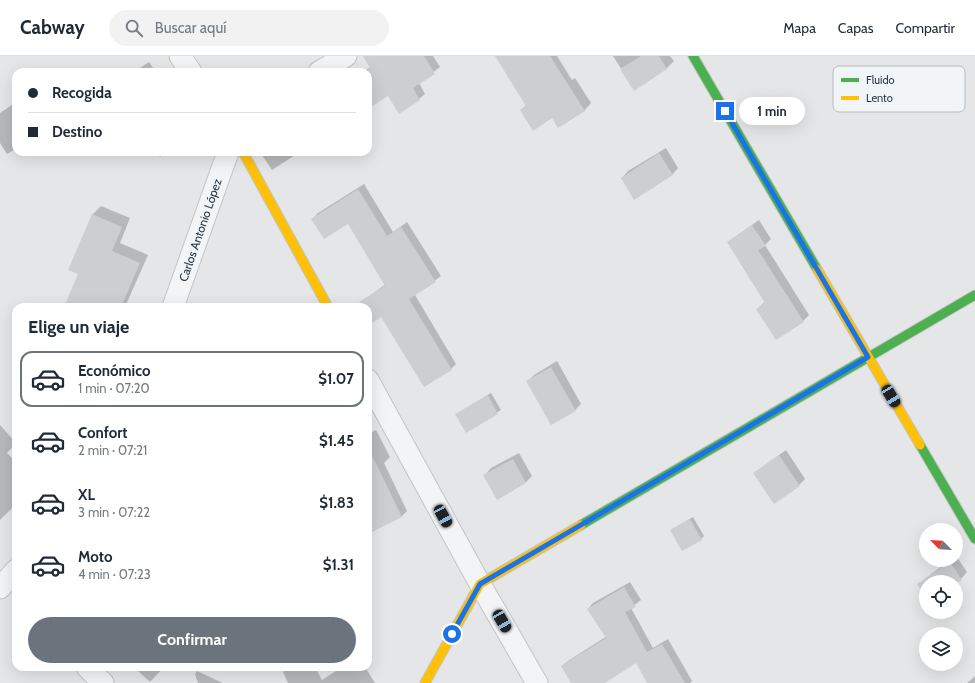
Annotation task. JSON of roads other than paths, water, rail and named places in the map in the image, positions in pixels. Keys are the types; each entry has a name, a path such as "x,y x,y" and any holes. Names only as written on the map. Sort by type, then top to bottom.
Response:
{"street":[{"path":"180,56 188,68"},
{"path":"326,68 346,56"},
{"path":"693,56 975,539"},
{"name":"Carlos Antonio López","path":"174,303 227,156"},
{"path":"245,156 326,303"},
{"path":"425,683 480,584 975,295"},
{"path":"372,387 480,584 537,683"},
{"path":"91,671 103,683"}]}
